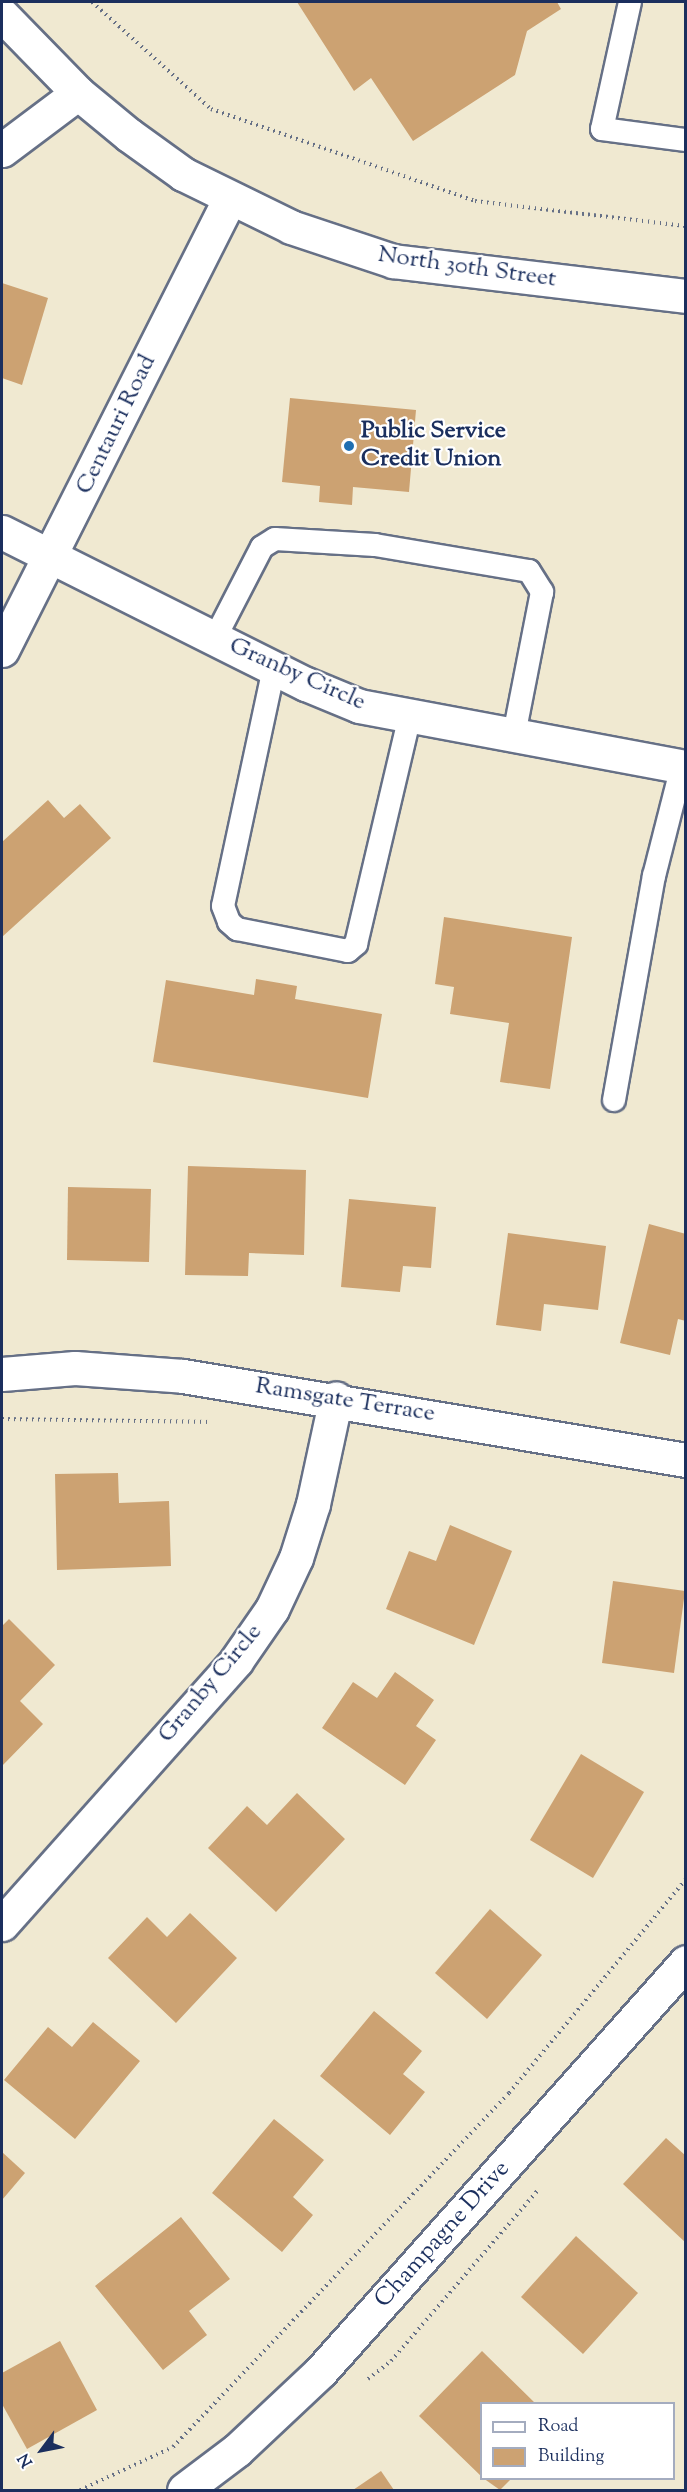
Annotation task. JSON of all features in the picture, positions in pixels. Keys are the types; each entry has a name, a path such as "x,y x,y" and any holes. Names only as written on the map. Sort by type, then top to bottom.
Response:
{"street":[{"name":"North 30th Street","path":"2,15 78,93 183,174 291,227 393,261 686,296"},
{"path":"2,150 78,93"},
{"name":"Centauri Road","path":"2,650 52,556 230,198"},
{"name":"Granby Circle","path":"2,532 274,668 359,706 684,767"},
{"name":"Ramsgate Terrace","path":"2,1374 75,1368 183,1376 336,1398 686,1460"},
{"name":"Granby Circle","path":"2,1924 236,1661 273,1609 296,1558 313,1504 336,1398"},
{"name":"Champagne Drive","path":"184,2490 237,2450 321,2371 686,1962"}],"lane":[{"path":"630,2 602,129 686,140"},
{"path":"215,638 262,548 275,538 375,545 529,571 542,592 514,735"},
{"path":"274,668 223,906 229,922 237,929 348,951 356,944 411,716"},
{"path":"614,1100 654,876 684,767"}],"path":[{"path":"92,2 211,109 475,201 686,226"},
{"path":"80,2490 173,2447 509,2093 686,1880"}],"building":[{"path":"297,2 557,2 561,9 527,31 515,75 413,141 371,78 354,91"},
{"path":"2,283 48,298 22,385 2,378"},
{"name":"Public Service Credit Union","path":"290,398 416,410 409,492 353,487 352,505 319,502 320,486 282,482"},
{"path":"48,800 64,818 80,804 111,838 2,937 2,842"},
{"path":"444,917 572,937 550,1089 500,1082 509,1023 450,1014 454,987 435,984"},
{"path":"256,979 297,986 295,999 382,1014 368,1098 153,1062 166,980 254,995"},
{"path":"188,1166 306,1170 304,1255 249,1253 248,1276 185,1275"},
{"path":"68,1187 151,1189 149,1262 67,1260"},
{"path":"349,1199 436,1207 431,1268 403,1266 400,1292 341,1287"},
{"path":"649,1224 686,1234 686,1321 678,1319 670,1355 620,1343"},
{"path":"508,1233 606,1246 598,1310 544,1304 541,1331 496,1325"},
{"path":"118,1473 119,1503 169,1501 171,1566 57,1570 55,1474"},
{"path":"450,1525 512,1551 474,1645 386,1609 409,1551 436,1561"},
{"path":"613,1581 685,1591 674,1673 602,1663"},
{"path":"9,1619 55,1665 20,1701 43,1724 2,1766 2,1626"},
{"path":"395,1672 434,1700 416,1726 436,1740 405,1785 322,1728 353,1682 377,1698"},
{"path":"581,1754 644,1792 593,1878 530,1840"},
{"path":"297,1793 345,1839 276,1912 208,1848 247,1806 267,1825"},
{"path":"490,1909 542,1955 487,2019 435,1973"},
{"path":"190,1913 237,1958 176,2023 108,1958 147,1917 167,1937"},
{"path":"374,2011 422,2051 403,2074 425,2092 390,2135 320,2076"},
{"path":"93,2022 140,2061 75,2139 4,2080 48,2027 72,2047"},
{"path":"274,2119 324,2160 293,2197 313,2215 282,2252 212,2193"},
{"path":"666,2138 686,2156 686,2243 623,2184"},
{"path":"2,2152 25,2173 2,2200"},
{"path":"181,2217 230,2279 189,2311 207,2335 163,2370 95,2286"},
{"path":"576,2236 638,2293 583,2354 521,2297"},
{"path":"60,2341 97,2410 27,2449 2,2404 2,2373"},
{"path":"482,2351 534,2402 480,2402 480,2475 419,2416"},
{"path":"381,2471 394,2490 353,2490"},
{"path":"486,2480 510,2480 500,2490"}],"place":[{"name":"Public Service Credit Union","path":"349,446"}]}
